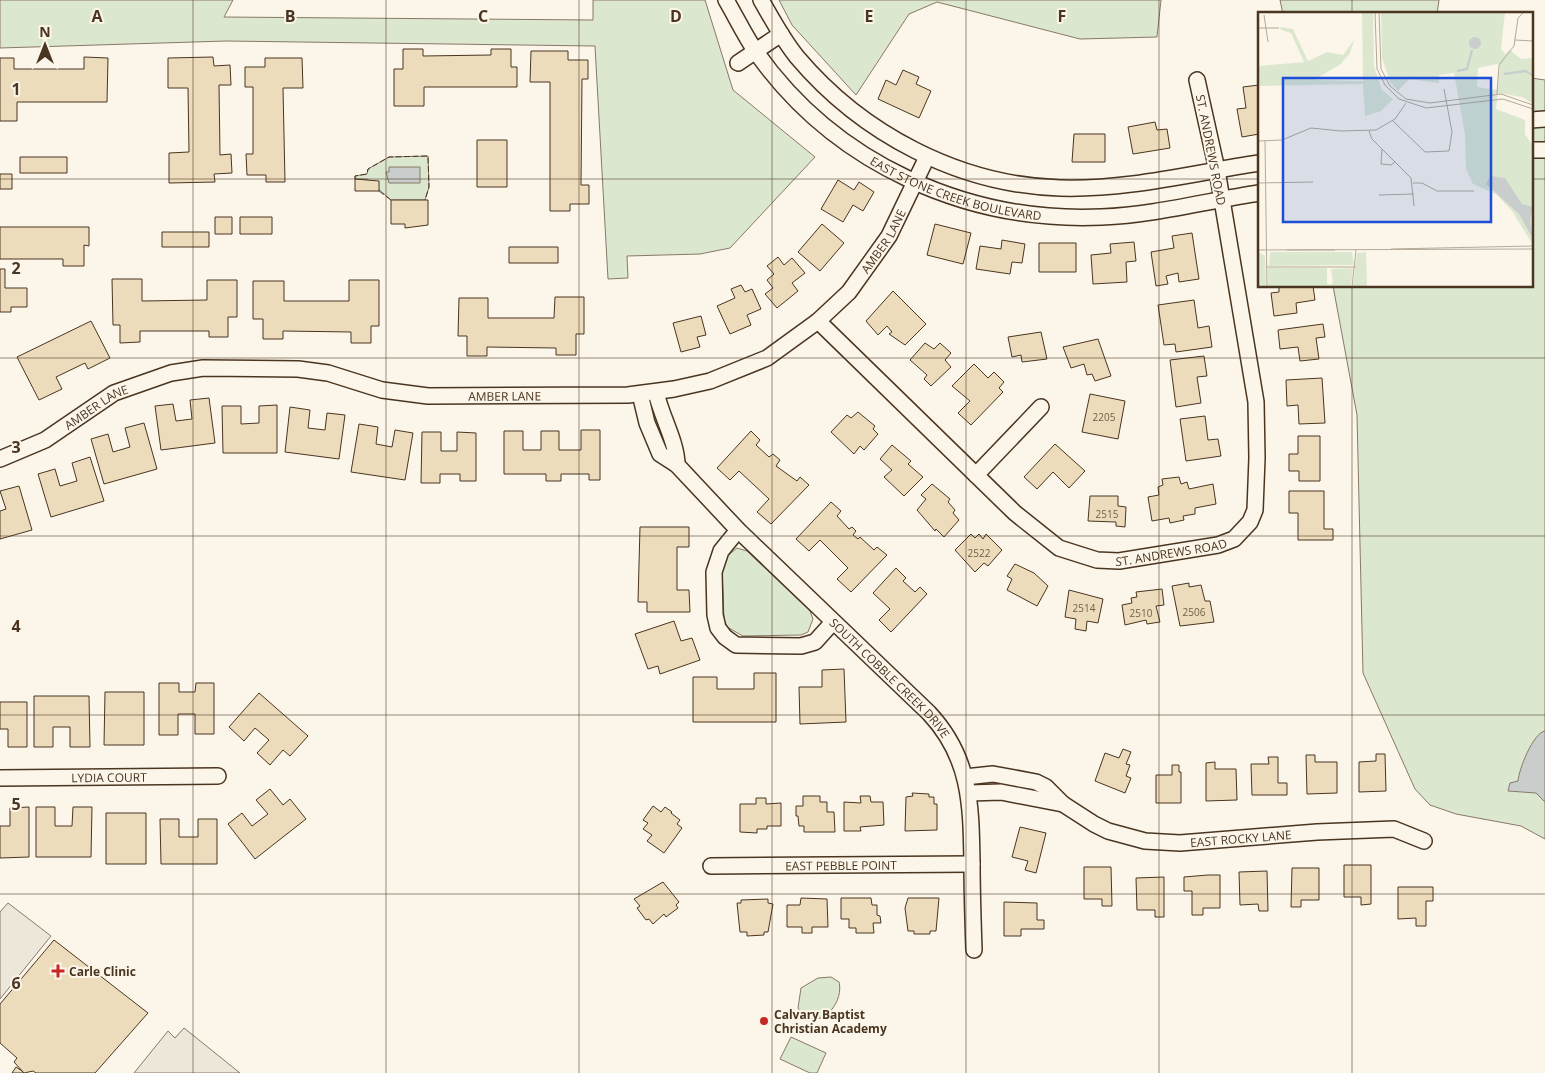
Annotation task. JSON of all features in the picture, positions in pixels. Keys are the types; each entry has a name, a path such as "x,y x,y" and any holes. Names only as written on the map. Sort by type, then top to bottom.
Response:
{"street":[{"name":"EAST STONE CREEK BOULEVARD","path":"726,0 755,51 806,110 859,152 915,183 949,197 985,208 1033,216 1066,218 1104,217 1258,193"},
{"name":"EAST STONE CREEK BOULEVARD","path":"761,0 780,34 797,57 847,106 875,127 927,157 975,175 1060,188 1128,184 1258,163"},
{"path":"738,63 780,34"},
{"name":"ST. ANDREWS ROAD","path":"818,321 976,475 1042,536 1059,548 1096,560 1134,560 1218,545 1234,539 1242,533 1250,522 1257,498 1256,402 1217,170 1197,80"},
{"path":"1532,120 1545,119"},
{"path":"1532,150 1545,150"},
{"name":"AMBER LANE","path":"0,459 45,440 114,393 164,375 203,368 298,369 328,373 382,390 428,396 640,394 710,381 767,358 818,321 849,292 889,236 927,157"},
{"path":"656,392 664,420 676,449 677,465"},
{"name":"SOUTH COBBLE CREEK DRIVE","path":"640,394 647,423 660,454 677,465 738,530 938,722 952,743 970,793 974,950"},
{"path":"976,475 1041,407"},
{"path":"738,530 721,551 714,572 715,615 718,628 725,637 736,645 801,646 815,642 833,622"},
{"name":"EAST ROCKY LANE","path":"965,777 992,774 1028,780 1046,787 1063,804 1108,832 1145,842 1180,843 1308,832 1394,829 1424,842"},
{"name":"LYDIA COURT","path":"0,778 218,776"},
{"name":"EAST ROCKY LANE","path":"970,793 1001,792 1040,802 1063,804"},
{"name":"EAST PEBBLE POINT","path":"711,866 972,864"}],"green space":[{"path":"0,0 233,0 224,17 593,20 593,0 705,0 733,90 815,157 730,248 700,254 627,256 628,278 608,279 595,46 226,41 0,48"},
{"path":"779,0 1161,0 1157,37 1080,39 937,2 909,14 856,95 792,25"},
{"path":"1280,0 1439,0 1437,12 1283,12"},
{"path":"1532,78 1545,80 1545,839 1521,826 1456,814 1430,805 1415,789 1363,673 1357,415 1333,288 1532,288"},
{"path":"428,156 429,187 425,200 391,200 367,179 355,179 355,176 367,174 368,169 389,157"},
{"path":"737,548 747,551 810,611 813,619 808,632 801,635 743,636 727,627 724,619 722,570 726,557"},
{"path":"831,977 839,982 840,991 838,1000 833,1008 820,1018 812,1019 805,1016 798,1008 801,988 818,978"},
{"path":"791,1037 826,1053 817,1073 810,1073 780,1059"}],"shaded area":[{"path":"389,167 420,167 420,183 389,183 386,172 389,172"},
{"path":"1545,731 1545,802 1536,793 1508,791 1510,783 1518,781 1521,768 1531,745 1540,733"},
{"path":"8,903 51,936 0,999 0,912"},
{"path":"184,1028 240,1073 134,1073 168,1031 175,1038"}],"building":[{"path":"403,49 423,49 423,56 491,55 491,49 511,49 511,67 517,67 517,87 424,87 424,106 394,106 394,69 403,69"},
{"path":"531,51 568,51 568,60 588,60 588,79 582,79 581,185 589,185 589,204 570,204 570,211 550,211 550,82 530,82"},
{"path":"84,57 108,58 107,102 17,102 17,121 0,121 0,58 14,58 14,69 84,69"},
{"path":"213,57 214,66 230,65 231,85 219,85 220,155 231,154 232,173 214,174 215,182 169,183 169,153 189,152 188,88 168,88 168,58"},
{"path":"265,58 302,58 303,88 283,88 285,182 266,182 266,175 247,175 246,154 253,154 253,87 245,87 245,67 265,67"},
{"path":"903,70 919,77 916,84 931,91 919,118 878,99 886,80 896,85"},
{"path":"1258,85 1258,134 1242,137 1237,109 1246,108 1243,87"},
{"path":"1155,122 1157,130 1167,129 1170,148 1133,154 1128,127"},
{"path":"1074,134 1105,134 1105,162 1072,162"},
{"path":"477,140 507,140 507,187 477,187"},
{"path":"20,157 67,157 67,173 20,173"},
{"path":"0,174 12,174 12,189 0,189"},
{"path":"355,179 379,181 379,191 355,191"},
{"path":"838,180 854,190 859,182 874,192 863,211 853,205 843,222 821,209"},
{"path":"391,200 428,200 428,225 405,228 405,224 391,224"},
{"path":"215,217 232,217 232,234 215,234"},
{"path":"240,217 272,217 272,234 240,234"},
{"path":"822,224 844,243 820,271 798,252"},
{"path":"935,224 971,233 963,264 927,255"},
{"path":"0,227 89,227 89,246 84,245 84,266 63,266 63,259 0,259"},
{"path":"162,232 209,232 209,247 162,247"},
{"path":"1192,233 1199,279 1179,282 1178,273 1166,276 1168,284 1156,286 1151,252 1174,248 1172,236"},
{"path":"1002,240 1025,244 1022,263 1012,262 1010,274 976,269 980,246 1001,249"},
{"path":"1134,242 1136,261 1126,262 1127,282 1093,284 1091,255 1111,253 1110,244"},
{"path":"1039,243 1076,243 1076,272 1039,272"},
{"path":"509,247 558,247 558,263 509,263"},
{"path":"778,257 784,265 792,258 805,273 792,283 798,291 777,308 765,294 773,288 767,280 774,274 767,266"},
{"path":"0,269 5,269 5,288 27,288 27,307 11,307 11,312 0,312"},
{"path":"112,279 142,279 142,301 207,300 207,280 237,280 237,317 228,317 228,337 209,337 209,331 140,331 140,342 120,343 120,325 113,325"},
{"path":"349,280 379,280 379,326 371,326 371,343 351,343 351,332 283,331 283,339 263,339 263,319 253,319 253,281 284,281 284,301 349,301"},
{"path":"741,285 745,292 752,289 761,309 747,315 751,325 730,334 717,306 735,298 731,289"},
{"path":"1279,288 1313,288 1315,300 1296,303 1297,313 1274,316 1271,293 1279,292"},
{"path":"893,291 926,324 905,345 889,334 892,332 887,326 878,335 866,321"},
{"path":"555,297 584,297 584,334 576,334 576,355 556,355 556,348 487,347 487,356 467,356 467,336 458,336 459,298 488,298 488,318 554,318"},
{"path":"1194,300 1198,328 1209,326 1212,347 1176,352 1175,344 1164,345 1158,305"},
{"path":"701,316 706,335 697,337 700,347 681,352 673,323"},
{"path":"91,321 110,358 88,369 85,363 56,377 62,389 39,400 17,357"},
{"path":"1323,324 1325,337 1316,338 1319,359 1300,361 1298,347 1280,349 1278,330"},
{"path":"1041,332 1047,359 1022,362 1021,355 1012,357 1008,337"},
{"path":"1098,339 1111,376 1095,381 1092,374 1087,375 1084,364 1071,368 1063,347"},
{"path":"925,343 934,349 940,343 951,353 945,360 951,367 931,386 924,379 927,375 910,360"},
{"path":"1204,356 1207,376 1197,377 1201,403 1176,407 1170,360"},
{"path":"974,364 988,378 994,372 1004,382 999,388 1003,392 971,425 958,413 970,401 952,386"},
{"path":"1322,378 1325,423 1299,424 1298,405 1287,406 1286,380"},
{"path":"1090,394 1125,401 1118,439 1082,432"},
{"path":"209,398 215,443 161,450 155,406 173,404 176,421 192,419 190,400"},
{"path":"277,405 277,453 223,453 222,406 241,406 241,424 259,423 259,406"},
{"path":"290,407 310,410 308,428 325,430 327,413 345,415 339,459 285,452"},
{"path":"858,412 875,426 873,429 878,434 864,450 860,446 854,454 831,432 847,415 851,418"},
{"path":"1205,416 1208,440 1218,439 1221,456 1186,461 1180,419"},
{"path":"144,423 157,469 104,484 91,439 108,434 113,452 130,447 125,428"},
{"path":"359,424 378,427 376,444 392,447 395,430 413,433 405,480 351,472"},
{"path":"581,430 600,430 600,480 589,480 589,474 561,474 561,481 546,481 546,474 504,474 504,431 523,431 523,450 541,450 541,431 559,431 559,450 581,450"},
{"path":"751,431 760,440 756,445 769,457 773,454 780,460 776,466 797,481 800,477 809,485 771,524 757,512 769,499 739,471 730,480 717,468"},
{"path":"422,432 441,432 441,451 457,451 457,432 476,433 476,481 460,481 460,474 440,474 440,483 421,483"},
{"path":"1298,436 1320,436 1320,481 1299,481 1299,471 1289,471 1289,454 1298,454"},
{"path":"1055,444 1085,471 1069,488 1053,472 1037,489 1024,477"},
{"path":"892,445 911,461 908,464 923,477 904,496 884,477 892,470 880,459"},
{"path":"90,457 104,501 51,517 38,474 55,469 60,486 77,481 72,463"},
{"path":"1179,477 1181,484 1187,482 1189,489 1213,484 1216,504 1195,508 1195,514 1183,516 1184,520 1170,523 1169,518 1152,521 1148,497 1159,495 1158,487 1163,485 1162,479"},
{"path":"932,484 950,499 948,502 955,510 953,513 959,520 944,537 936,529 935,531 917,510 926,499 921,495"},
{"path":"19,486 32,530 0,539 0,511 6,509 0,491"},
{"path":"1289,491 1324,491 1324,529 1333,529 1333,540 1298,540 1298,513 1289,513"},
{"path":"1090,496 1118,496 1118,506 1126,507 1125,527 1116,526 1116,522 1088,521"},
{"path":"831,502 841,511 837,516 849,529 852,527 856,531 853,535 858,539 860,537 874,550 877,547 887,555 851,592 837,579 848,568 820,540 809,551 796,539"},
{"path":"640,527 689,527 689,547 677,547 677,590 689,590 690,612 647,612 647,602 638,602"},
{"path":"971,534 975,538 979,534 983,539 986,534 1002,550 988,566 984,563 975,572 955,550"},
{"path":"1015,564 1034,573 1048,586 1037,606 1007,590 1012,579 1007,576"},
{"path":"896,568 906,578 903,581 915,592 920,587 927,594 891,632 879,620 890,609 873,593"},
{"path":"1189,583 1189,587 1201,585 1205,601 1210,601 1214,622 1180,626 1172,586"},
{"path":"1162,589 1164,605 1156,606 1160,622 1147,624 1146,620 1125,625 1122,605 1132,603 1131,598 1137,597 1136,592"},
{"path":"1069,590 1103,599 1098,623 1087,621 1086,631 1075,629 1076,619 1065,617"},
{"path":"674,621 681,641 692,638 700,660 660,674 658,666 648,669 635,634"},
{"path":"844,669 846,722 800,724 799,687 822,687 822,670"},
{"path":"754,673 776,673 776,722 693,722 693,677 717,677 717,689 754,689"},
{"path":"159,683 179,683 179,692 195,692 196,683 214,683 214,734 195,734 195,714 178,714 178,735 159,735"},
{"path":"105,692 144,692 144,745 104,745"},
{"path":"259,693 308,736 290,756 283,750 270,765 257,753 269,740 255,728 244,741 229,727"},
{"path":"34,696 89,696 90,747 70,747 70,727 53,727 53,747 34,747"},
{"path":"0,702 27,702 27,747 8,747 8,729 0,729"},
{"path":"1123,749 1131,752 1126,764 1130,765 1126,776 1131,778 1125,793 1095,781 1105,753 1119,758"},
{"path":"1376,754 1385,754 1386,791 1359,792 1359,762 1376,761"},
{"path":"1306,755 1315,755 1315,762 1337,762 1337,793 1307,794"},
{"path":"1268,757 1278,757 1278,783 1287,783 1287,795 1252,795 1251,764 1269,764"},
{"path":"1215,762 1215,769 1236,769 1237,800 1206,801 1206,763"},
{"path":"1172,765 1179,765 1179,772 1181,772 1181,803 1156,803 1156,775 1172,775"},
{"path":"270,789 283,805 290,799 306,819 255,859 228,824 242,813 252,826 268,814 256,800"},
{"path":"912,793 929,794 929,797 934,797 934,804 937,804 937,830 905,831 906,797 913,796"},
{"path":"803,796 820,796 820,802 827,802 827,812 834,812 835,832 804,832 804,826 799,826 798,816 796,816 796,806 803,806"},
{"path":"860,796 870,796 871,802 883,802 884,825 860,827 861,831 844,831 844,802 861,803"},
{"path":"756,798 766,798 766,804 781,803 781,826 767,826 767,829 757,829 757,833 740,832 740,804 756,804"},
{"path":"653,806 661,812 665,807 672,812 680,820 677,824 682,828 664,853 647,841 652,835 643,829 648,823 643,820"},
{"path":"29,807 29,857 0,858 0,826 10,826 10,808"},
{"path":"36,807 55,807 55,826 72,826 73,807 92,807 91,857 36,857"},
{"path":"106,813 146,813 146,864 106,864"},
{"path":"160,819 179,819 179,837 198,837 198,819 217,819 217,864 161,864"},
{"path":"1020,827 1046,833 1036,873 1025,870 1028,861 1012,857"},
{"path":"1344,865 1371,865 1371,904 1361,905 1361,897 1344,897"},
{"path":"1084,867 1111,867 1112,906 1102,906 1102,899 1084,899"},
{"path":"1292,868 1319,868 1319,900 1301,900 1301,907 1291,907"},
{"path":"1267,871 1268,911 1259,911 1258,904 1240,905 1239,872"},
{"path":"1220,875 1220,908 1203,908 1203,915 1192,915 1192,891 1184,891 1184,877"},
{"path":"1164,877 1164,917 1155,917 1155,910 1137,910 1136,878"},
{"path":"663,882 679,902 676,905 678,908 666,917 664,914 653,924 649,919 646,920 637,908 640,906 634,899"},
{"path":"1398,887 1433,887 1433,901 1426,901 1426,926 1416,926 1416,918 1398,919"},
{"path":"801,898 827,899 828,927 812,927 812,933 802,933 802,927 787,927 787,905 800,905"},
{"path":"841,898 871,898 872,905 877,905 877,915 880,916 881,923 873,923 874,933 856,933 856,928 849,928 849,919 841,919"},
{"path":"908,898 939,898 936,931 930,931 930,934 914,934 914,931 908,931 905,908"},
{"path":"768,899 768,903 773,904 768,932 764,932 764,935 747,936 747,932 740,932 737,903 741,903 741,900"},
{"path":"1004,902 1037,903 1037,920 1044,920 1044,929 1021,929 1021,936 1004,936"},
{"path":"54,940 148,1013 95,1073 36,1073 33,1071 24,1073 14,1062 17,1058 0,1043 0,1004"},
{"path":"16,1067 22,1071 24,1073 12,1073"}],"fence":[{"path":"355,179 355,176 367,174 368,169 389,157 428,156 429,187 425,200"},
{"path":"379,191 391,200"}],"place":[{"name":"Carle Clinic","path":"58,971"},
{"name":"Calvary Baptist Christian Academy","path":"764,1021"}]}
